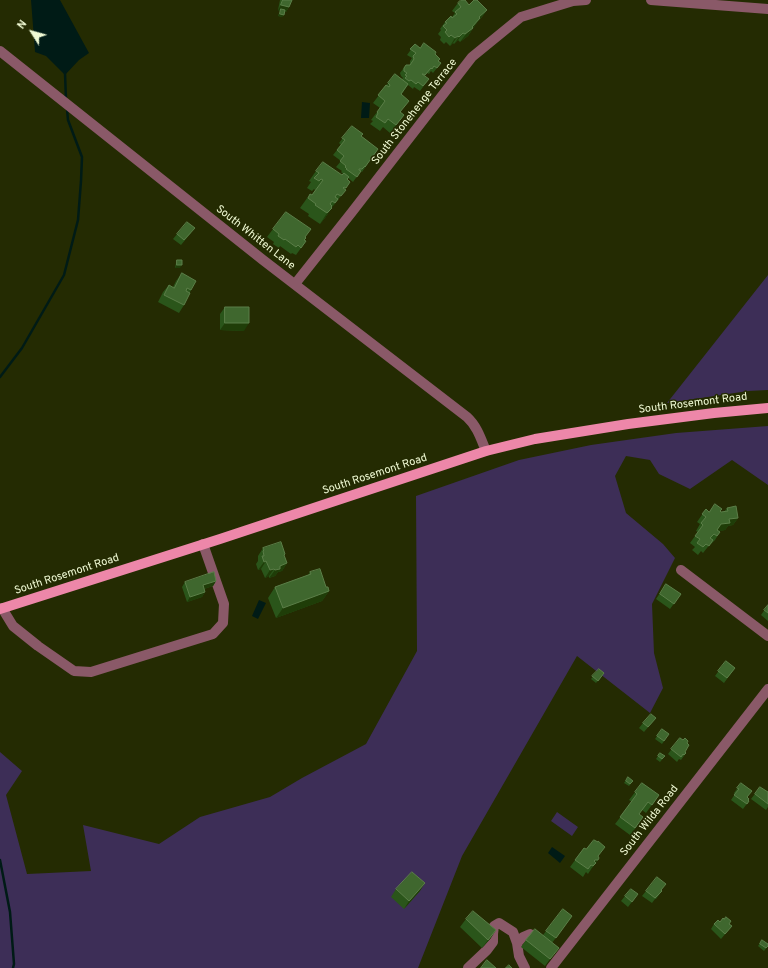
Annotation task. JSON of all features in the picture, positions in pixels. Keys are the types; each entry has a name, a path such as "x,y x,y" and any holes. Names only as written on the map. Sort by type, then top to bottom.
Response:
{"main road":[{"name":"South Rosemont Road","path":"1,609 486,451 535,440 621,426 708,413 768,408"}],"street":[{"name":"South Stonehenge Terrace","path":"295,284 472,57 521,17 573,1 586,0"},
{"path":"651,0 768,9"},
{"name":"South Whitten Lane","path":"0,51 295,284 467,417 478,431 486,451"},
{"path":"1,609 14,626 38,646 74,671 91,672 213,634 223,623 224,604 203,544"},
{"path":"681,570 768,636"},
{"name":"South Wilda Road","path":"551,968 768,689"},
{"path":"468,968 487,950 493,942 492,934 494,926 499,923 513,932 517,943 519,956 525,968"},
{"path":"517,943 523,937 530,934 561,956"}],"shaded area":[{"path":"768,275 768,390 748,391 667,403"},
{"path":"768,426 768,485 732,460 690,489 659,474 650,460 626,456 615,476 626,513 663,544 675,558 652,604 654,653 663,688 650,713 577,656 462,856 418,968 0,968 0,752 22,771 6,795 27,874 91,871 83,825 159,844 200,817 270,797 366,744 417,651 416,496 519,460 591,445 676,433"},
{"path":"557,812 578,827 572,836 551,821"}],"water":[{"path":"31,0 60,0 89,53 79,60 65,75 46,56 35,52"},
{"path":"362,102 370,103 369,118 361,118"},
{"path":"259,600 266,603 258,619 252,616"},
{"path":"552,847 565,856 560,863 548,853"}],"building":[{"path":"283,0 292,0 289,7 281,5"},
{"path":"461,0 465,0 469,5 474,0 477,0 487,10 479,17 480,18 472,27 473,28 465,34 463,33 459,37 458,36 455,38 451,35 449,37 445,32 447,30 443,26 447,23 445,22 451,16 452,18 457,14 455,12 461,7 458,3"},
{"path":"281,9 285,10 284,15 280,14"},
{"path":"424,43 436,52 435,54 440,59 438,61 441,63 437,68 434,66 432,69 431,68 425,75 422,74 429,79 423,86 418,82 416,84 405,78 407,73 404,71 404,68 406,65 410,65 414,59 413,56 416,53 410,49 415,44 420,48"},
{"path":"395,74 408,84 401,94 409,101 400,112 404,115 396,125 388,119 385,123 376,117 377,112 385,101 378,95 386,85 389,87 390,85 388,83"},
{"path":"352,126 363,134 361,136 378,149 365,167 359,169 361,171 357,177 346,169 346,166 340,161 344,156 337,150 345,140 342,138"},
{"path":"323,162 342,175 344,173 349,177 347,179 350,182 346,188 343,188 346,190 341,196 337,194 335,197 338,199 335,203 332,201 330,204 332,208 327,213 308,198 323,180 321,179 319,181 314,178 319,173 316,171"},
{"path":"286,212 311,229 305,237 306,238 304,240 306,241 301,248 298,245 296,247 278,236 279,234 273,229"},
{"path":"187,222 195,228 184,240 177,234"},
{"path":"177,260 182,260 182,265 177,265"},
{"path":"182,273 196,281 191,290 187,288 186,291 190,293 184,305 164,295 169,285 174,288"},
{"path":"225,307 249,307 249,323 225,323"},
{"path":"715,504 722,509 720,511 721,512 728,511 727,508 736,506 738,518 729,519 730,523 721,524 717,530 720,532 717,536 714,534 710,538 713,540 709,546 706,544 703,547 697,543 700,539 695,536 703,525 701,523 706,517 702,514 706,509 709,512"},
{"path":"281,542 287,563 280,566 280,569 270,570 266,561 264,562 262,556 264,556 263,548"},
{"path":"320,569 326,587 328,587 329,591 283,608 275,587 311,574 310,572"},
{"path":"214,572 216,581 203,585 205,592 190,597 185,582"},
{"path":"666,584 681,594 674,604 660,594"},
{"path":"768,605 768,613 764,610"},
{"path":"726,661 735,668 727,678 718,671"},
{"path":"599,669 604,673 598,681 592,676"},
{"path":"651,714 656,718 648,727 643,723"},
{"path":"662,729 669,734 664,741 657,736"},
{"path":"680,738 683,740 685,738 689,745 685,752 686,753 681,757 671,749"},
{"path":"660,753 665,756 662,759 658,756"},
{"path":"628,777 633,781 630,784 626,781"},
{"path":"642,783 659,795 652,805 648,802 639,814 643,817 635,828 620,817 637,794 635,792"},
{"path":"741,783 752,791 747,797 749,801 747,804 734,795 739,789 737,788"},
{"path":"760,787 768,792 768,804 755,794"},
{"path":"594,840 598,841 605,847 598,856 598,860 594,861 596,863 593,866 591,865 588,869 575,860 584,848 586,849"},
{"path":"412,872 425,883 409,901 396,889"},
{"path":"657,877 666,884 655,898 646,891"},
{"path":"631,889 638,894 632,902 625,896"},
{"path":"563,909 572,916 556,938 546,931"},
{"path":"473,911 496,930 488,940 466,919"},
{"path":"726,917 731,921 729,924 732,926 725,934 714,924 718,920 720,922"},
{"path":"535,929 559,948 550,959 526,940"},
{"path":"762,940 768,944 766,948 760,944"},
{"path":"487,960 496,968 481,968"}],"waterway":[{"path":"65,73 66,100"},
{"path":"0,377 22,348 64,275 78,220 82,157 68,120 67,109"},
{"path":"0,860 10,912 14,964 13,968"}]}
